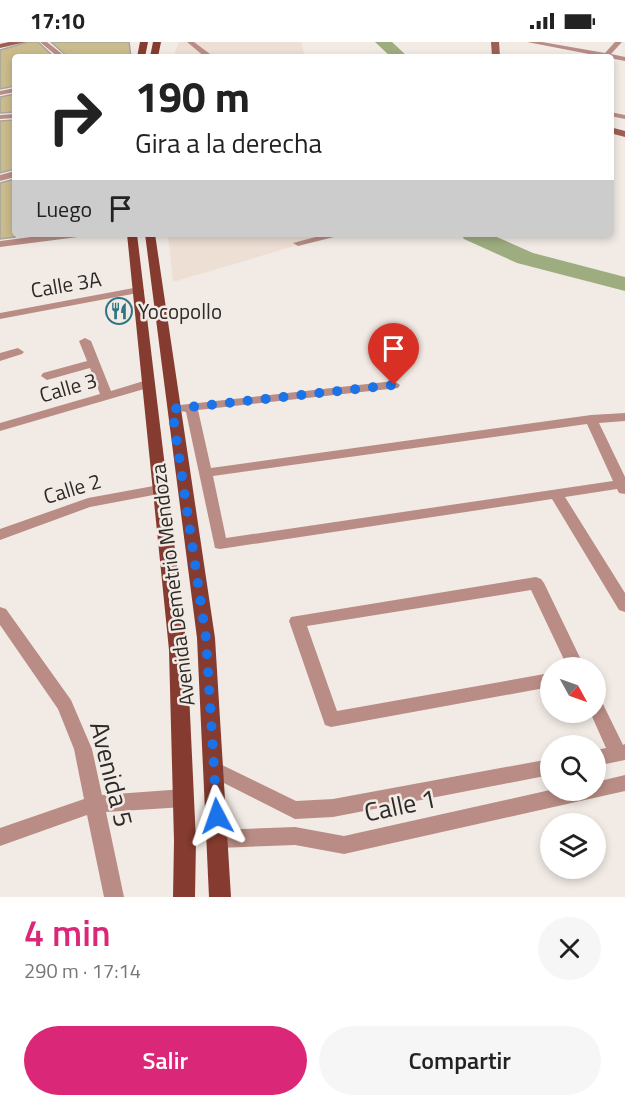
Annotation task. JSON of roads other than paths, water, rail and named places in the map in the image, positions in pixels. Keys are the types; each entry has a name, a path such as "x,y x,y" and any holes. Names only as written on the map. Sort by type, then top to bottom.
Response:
{"main road":[{"path":"0,46 22,42"},
{"name":"Avenida Demetrio Mendoza","path":"132,237 178,650 184,798 184,897"},
{"name":"Avenida Demetrio Mendoza","path":"150,237 172,409 206,638 219,839 220,897"}],"street":[{"path":"43,42 58,54"},
{"path":"190,42 206,54"},
{"path":"530,42 588,54"},
{"path":"0,243 52,237"},
{"path":"298,243 327,237"},
{"name":"Calle 3A","path":"0,316 139,291"},
{"path":"85,341 107,396"},
{"path":"0,357 18,352"},
{"path":"47,376 93,363"},
{"name":"Calle 3","path":"0,427 147,384"},
{"path":"172,409 394,385"},
{"path":"191,407 220,544 555,493 623,488 591,419"},
{"path":"206,473 591,419 625,417"},
{"name":"Calle 2","path":"0,535 88,503 159,490"},
{"path":"555,493 625,606"},
{"path":"540,682 331,720 297,621 536,583 572,657"},
{"name":"Avenida 5","path":"0,613 65,705 83,749 114,897"},
{"path":"605,723 621,753 606,756"},
{"name":"Calle 1","path":"214,769 295,810 333,808 540,769"},
{"name":"Calle 1","path":"606,787 625,783"},
{"path":"1,836 94,804 184,798"},
{"name":"Calle 1","path":"219,839 295,836 344,845 543,801"},
{"path":"295,810 295,836"}],"waterway":[{"path":"383,42 397,54"},
{"path":"479,237 525,258 625,284"}],"place":[{"name":"Yocopollo","path":"119,311"}]}
